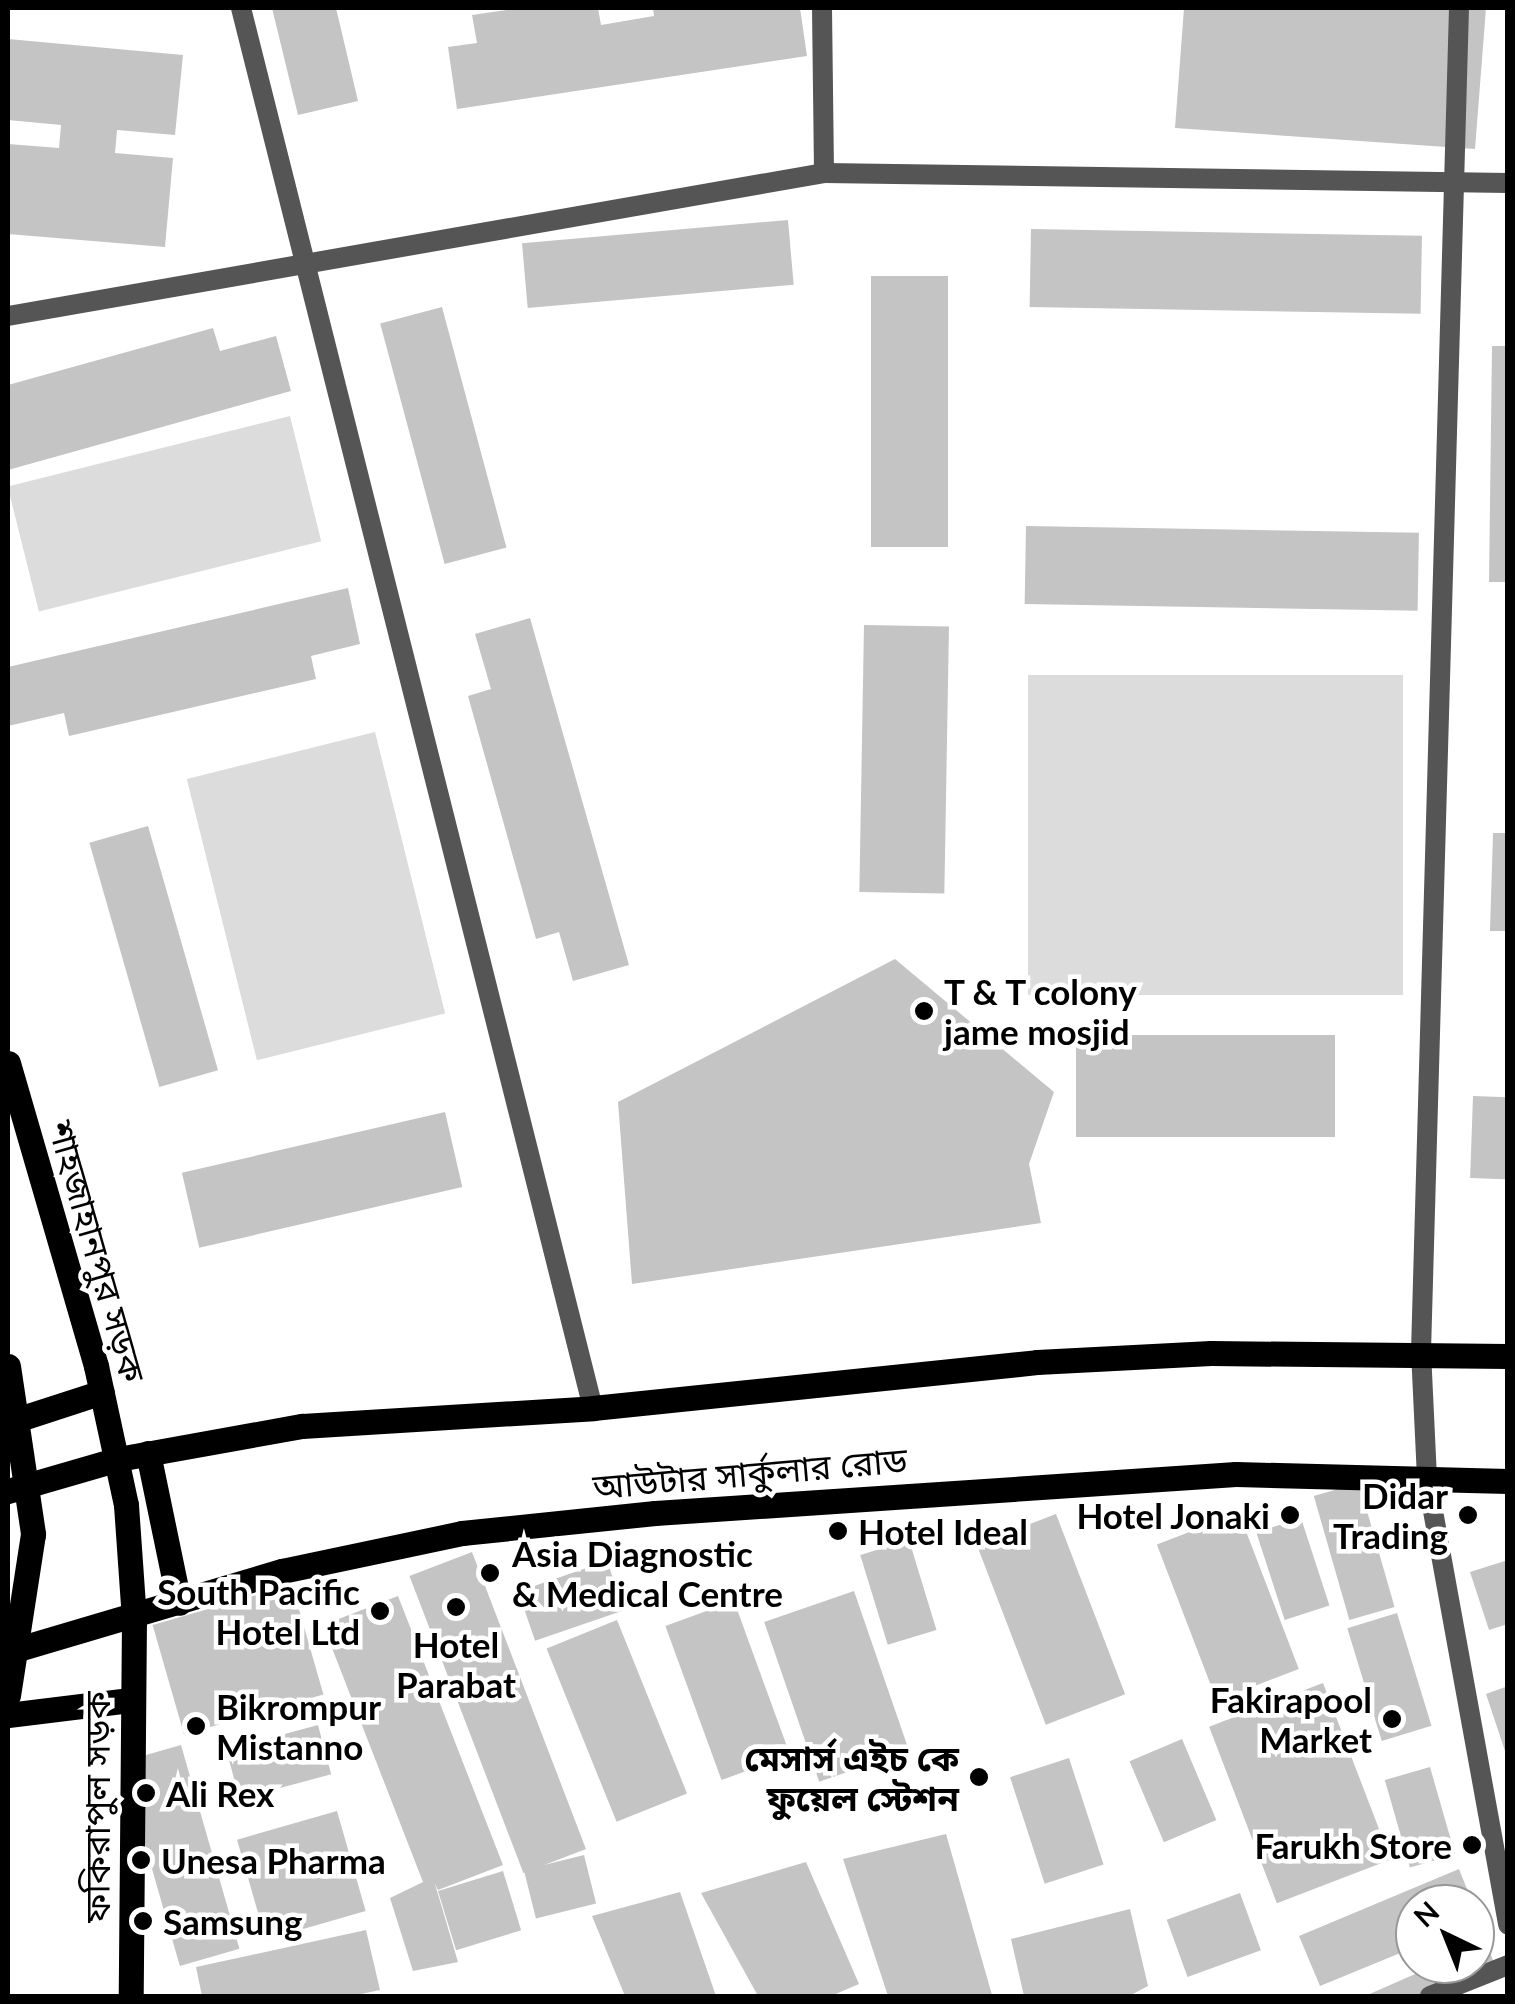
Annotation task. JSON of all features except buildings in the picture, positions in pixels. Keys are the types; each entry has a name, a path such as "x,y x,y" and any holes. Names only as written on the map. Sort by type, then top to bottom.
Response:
{"main road":[{"name":"শাহজাহানপুর সড়ক","path":"8,1063 118,1459 134,1619"},
{"path":"19,1489 118,1459 302,1426 593,1408 1037,1362 1421,1350 1508,1356"},
{"path":"8,1366 18,1419 19,1489 33,1534 11,1652 8,1695"},
{"path":"18,1419 102,1392"},
{"path":"148,1453 179,1602"},
{"name":"আউটার সার্কুলার রোড","path":"11,1652 377,1548 655,1512 1236,1474 1508,1481"},
{"name":"ফকিরাপুল সড়ক","path":"131,1996 130,1700 134,1619"},
{"path":"8,1714 130,1700"}],"street":[{"path":"241,8 593,1408"},
{"path":"822,8 824,173"},
{"path":"1459,8 1421,1350 1427,1478 1508,1925"},
{"path":"8,316 824,173 1454,178 1508,183"},
{"path":"1430,1996 1508,1965"}],"shaded area":[{"path":"290,416 321,541 39,612 8,486"},
{"path":"1028,675 1403,675 1403,995 1028,995"},
{"path":"375,732 445,1013 257,1060 187,779"}],"place":[{"name":"T & T colony jame mosjid","path":"924,1011"},
{"name":"Hotel Jonaki","path":"1290,1515"},
{"name":"Didar Trading","path":"1468,1515"},
{"name":"Hotel Ideal","path":"838,1531"},
{"name":"Asia Diagnostic & Medical Centre","path":"490,1573"},
{"name":"Hotel Parabat","path":"456,1607"},
{"name":"South Pacific Hotel Ltd","path":"380,1611"},
{"name":"Fakirapool Market","path":"1392,1719"},
{"name":"Bikrompur Mistanno","path":"196,1726"},
{"name":"মেসার্স এইচ কে ফুয়েল স্টেশন","path":"979,1777"},
{"name":"Ali Rex","path":"146,1793"},
{"name":"Farukh Store","path":"1472,1845"},
{"name":"Unesa Pharma","path":"141,1860"},
{"name":"Samsung","path":"143,1921"}]}
